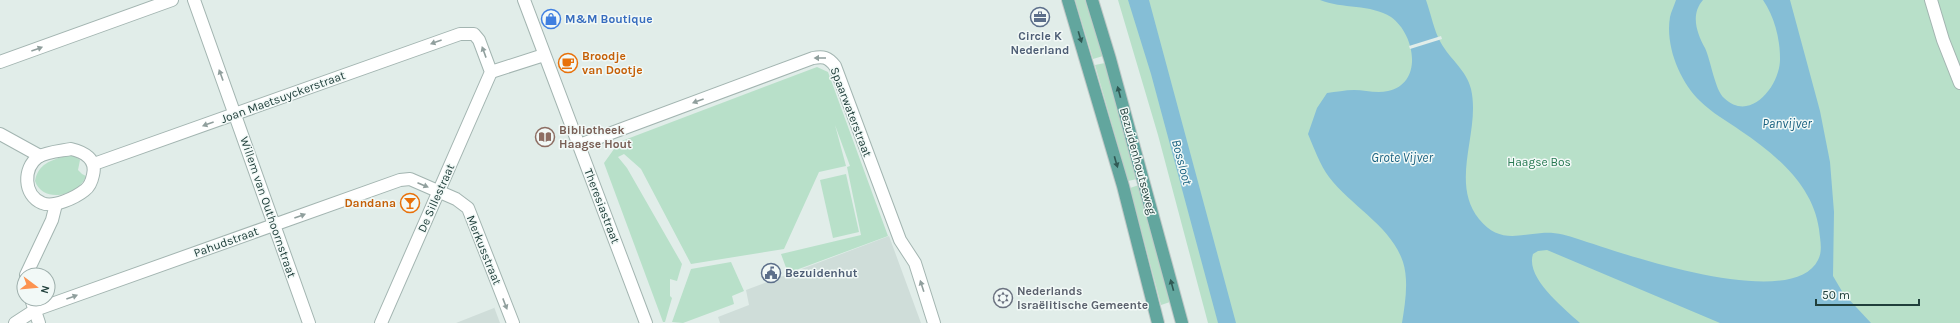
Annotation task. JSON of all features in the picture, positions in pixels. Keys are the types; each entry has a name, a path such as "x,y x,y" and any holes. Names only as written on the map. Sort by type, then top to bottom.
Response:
{"main road":[{"name":"Bezuidenhoutseweg","path":"1068,0 1120,178 1158,323"},
{"name":"Bezuidenhoutseweg","path":"1092,0 1110,59 1179,322"}],"street":[{"path":"0,62 172,0"},
{"name":"Willem van Outhoornstraat","path":"194,0 309,323"},
{"name":"Theresiastraat","path":"524,0 646,323"},
{"path":"1931,0 1943,40 1960,83"},
{"name":"Joan Maetsuyckerstraat","path":"94,164 460,34 474,34 479,40 491,72"},
{"path":"491,72 544,55"},
{"name":"Spaarwaterstraat","path":"579,145 813,58 823,56 829,59 835,66 900,240 915,263 934,323"},
{"name":"De Sillestraat","path":"381,323 491,72"},
{"path":"0,134 40,156"},
{"path":"70,149 82,152 91,158 94,164 92,179 85,190 56,204 41,203 28,187 26,175 29,168 40,156 70,149"},
{"name":"Pahudstraat","path":"56,296 275,225 400,180 410,179 438,191"},
{"name":"Merkusstraat","path":"438,191 456,199 468,208 513,323"},
{"path":"30,267 52,220 56,204"},
{"name":"Pahudstraat","path":"15,323 30,307"},
{"path":"34,307 39,323"}],"shaded area":[{"path":"889,236 921,323 720,323 718,317 749,305 746,290"},
{"path":"494,308 500,323 456,323"}],"green space":[{"path":"1075,0 1085,0 1103,56 1093,59"},
{"name":"Haagse Bos","path":"1118,0 1960,0 1960,323 1208,323 1158,135"},
{"path":"1105,63 1137,179 1128,181 1095,65"},
{"path":"817,67 828,72 888,236 788,273 781,254 861,235 847,167 850,166 835,125 846,166 819,172 784,249 691,264 641,169 624,154 618,157 627,168 682,264 677,281 670,279 670,296 672,298 665,322 663,322 604,163 619,142"},
{"path":"66,156 74,156 80,160 78,170 86,176 82,183 69,192 61,195 45,193 39,188 35,181 39,170 50,161"},
{"path":"846,174 859,232 833,238 820,180"},
{"path":"1139,185 1170,302 1161,305 1130,188"},
{"path":"731,262 744,291 732,296 734,304 683,323 672,322 691,269"}],"water":[{"name":"Bossloot","path":"1128,0 1149,0 1236,323 1218,323 1151,74"},
{"path":"1320,0 1426,0 1434,28 1439,38 1445,49 1466,76 1471,89 1473,105 1466,173 1466,189 1470,204 1479,219 1493,232 1508,236 1547,233 1560,234 1630,256 1704,275 1742,280 1776,281 1802,275 1818,260 1820,256 1821,245 1819,229 1809,198 1801,185 1790,172 1767,150 1710,109 1693,93 1680,74 1672,51 1669,28 1670,15 1676,0 1703,0 1697,12 1697,30 1707,54 1718,89 1724,98 1734,105 1744,106 1754,104 1770,89 1779,68 1780,58 1778,35 1767,6 1763,0 1790,0 1820,111 1830,162 1834,212 1833,276 1843,293 1871,323 1720,323 1547,250 1538,251 1533,254 1532,263 1535,273 1540,282 1556,301 1580,323 1402,323 1406,292 1406,277 1403,262 1397,249 1380,227 1338,188 1329,177 1320,162 1308,134 1317,108 1327,93 1354,90 1384,92 1399,86 1407,78 1411,69 1412,57 1410,46 1406,35 1391,17 1375,10 1338,5"}],"pier":[{"path":"1441,36 1442,39 1410,49 1409,46"}],"place":[{"name":"Circle K Nederland","path":"1040,17"},
{"name":"M&M Boutique","path":"551,19"},
{"name":"Broodje van Dootje","path":"568,63"},
{"name":"Bibliotheek Haagse Hout","path":"545,137"},
{"name":"Dandana","path":"410,203"},
{"name":"Bezuidenhut","path":"771,273"},
{"name":"Nederlands Israëlitische Gemeente","path":"1003,298"}],"water label":[{"name":"Panvijver","path":"1787,123"},
{"name":"Grote Vijver","path":"1402,157"}]}
